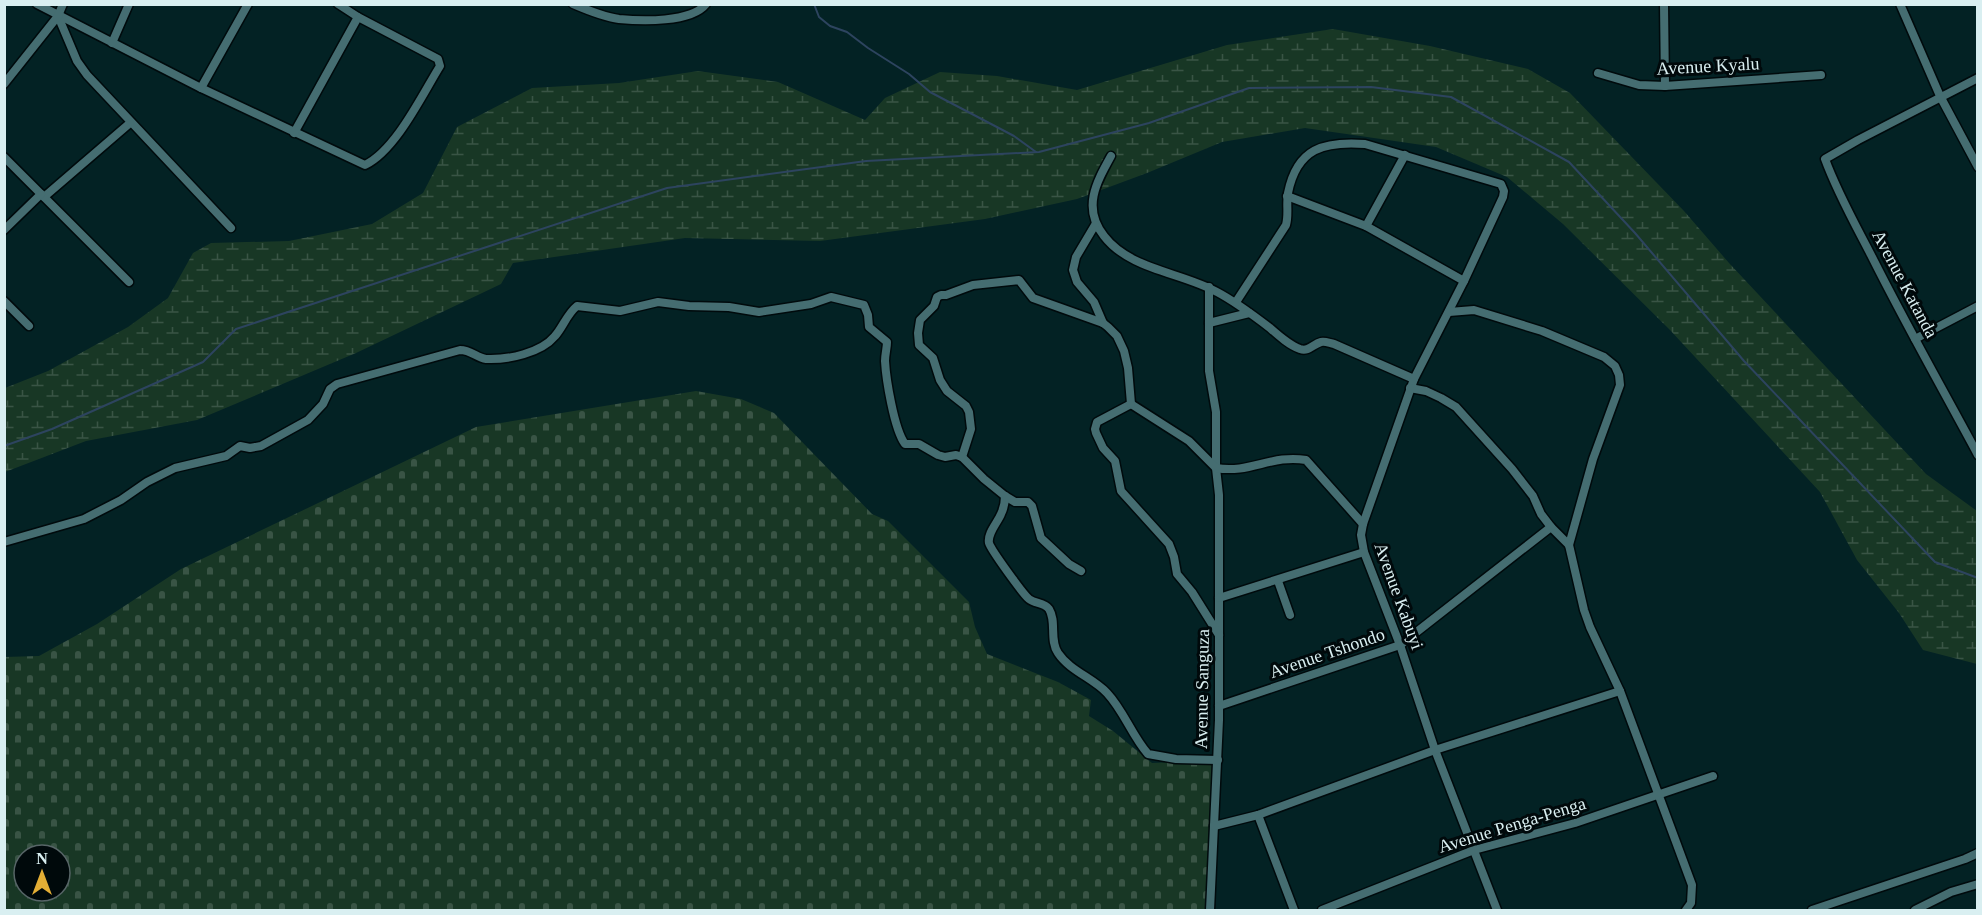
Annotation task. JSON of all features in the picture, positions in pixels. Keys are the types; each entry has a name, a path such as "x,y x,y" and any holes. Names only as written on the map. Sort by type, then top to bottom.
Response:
{"street":[{"path":"38,4 201,88 366,165 387,149 440,66 438,59 338,4"},
{"path":"4,84 58,16 63,4"},
{"path":"112,43 129,4"},
{"path":"201,88 248,4"},
{"path":"573,4 617,19 645,20 686,16 703,9 706,4"},
{"path":"1664,4 1665,86"},
{"path":"1900,4 1940,96 1977,167"},
{"path":"58,16 81,67 130,123 231,228"},
{"path":"294,133 358,17"},
{"name":"Avenue Kyalu","path":"1598,73 1639,85 1665,86 1821,75"},
{"path":"1940,96 1977,78"},
{"name":"Avenue Katanda","path":"1940,96 1825,159 1849,212 1977,455"},
{"path":"4,230 130,123"},
{"path":"1236,302 1286,225 1289,215 1287,196 1297,166 1307,153 1322,146 1346,142 1365,144 1405,155 1366,226"},
{"name":"Avenue Kabuyi","path":"1405,155 1501,184 1504,191 1464,281 1412,384 1361,535 1364,552 1400,645 1435,750 1497,910"},
{"path":"1111,156 1102,173 1093,200 1095,225 1112,247 1128,257 1209,287 1236,302 1280,337 1302,350 1307,350 1318,342 1334,344 1456,407 1526,487 1541,514 1569,545"},
{"path":"4,157 129,282"},
{"path":"1287,196 1366,226 1464,281"},
{"path":"1095,225 1076,257 1073,270 1077,282 1094,302 1103,323"},
{"path":"962,457 972,429 969,412 966,406 947,392 940,380 933,358 919,345 920,320 941,295 946,296 973,285 1019,280 1033,298 1103,323 1117,336 1125,351 1131,404"},
{"name":"Avenue Sanguza","path":"1209,287 1209,371 1216,412 1216,468 1219,495 1218,760 1210,910"},
{"path":"4,542 84,519 175,468 226,456 240,446 250,448 261,446 308,420 323,404 330,388 337,384 460,350 470,351 485,359 520,354 541,347 554,337 573,309 581,305 620,311 658,302 689,306 729,307 759,312 811,304 831,297 861,304 866,309 869,327 887,342 885,358 888,386 904,444 919,444 945,457 956,455 962,457 1005,496 1015,502 1031,504 1041,538 1081,571"},
{"path":"4,301 29,326"},
{"path":"1915,339 1977,306"},
{"path":"1449,312 1474,310 1542,332 1604,357 1615,366 1619,375 1620,385 1593,459 1569,545 1584,610 1599,649 1620,691 1692,885 1691,903 1686,910"},
{"path":"1209,323 1249,313"},
{"path":"1131,404 1189,441 1216,468 1238,470 1283,458 1306,460 1363,524"},
{"path":"1131,404 1097,422 1096,433 1103,448 1115,461 1121,491 1169,544 1177,574 1192,592 1219,635"},
{"path":"1005,496 1002,512 990,535 990,544 1030,600 1045,604 1050,611 1054,646 1061,657 1072,668 1106,692 1148,754 1176,759 1218,760"},
{"name":"Avenue Tshondo","path":"1219,706 1400,645 1551,527"},
{"path":"1219,598 1364,552"},
{"path":"1278,581 1290,615"},
{"path":"1214,826 1258,815 1435,750 1620,691"},
{"name":"Avenue Penga-Penga","path":"1322,910 1474,850 1575,823 1713,776"},
{"path":"1258,815 1294,910"},
{"path":"1812,910 1977,853"},
{"path":"1915,910 1952,892 1977,884"}],"green space":[{"path":"1333,29 1430,46 1528,69 1570,93 1684,211 1729,263 1926,474 1977,511 1977,664 1923,650 1899,613 1857,560 1820,492 1670,330 1563,224 1507,177 1436,147 1305,128 1222,142 1077,199 985,219 820,241 685,238 513,263 501,284 356,353 197,420 86,441 5,472 5,388 48,371 128,327 168,298 193,253 211,243 289,241 372,224 423,193 457,127 532,88 619,83 698,71 778,82 865,120 885,98 940,72 997,76 1077,90 1227,45"},
{"path":"696,391 741,399 774,413 872,514 888,521 969,602 975,627 987,654 1058,682 1091,700 1089,716 1113,731 1152,763 1218,760 1210,910 5,910 4,657 39,656 97,624 181,569 476,427"}],"waterway":[{"path":"814,4 819,17 830,26 847,32 909,74 930,92 1014,136 1036,152"},
{"path":"4,446 52,429 203,362 236,329 667,188 866,161 1039,152 1149,123 1249,88 1371,87 1451,97 1569,162 1635,233 1744,361 1935,562 1978,578"}]}
